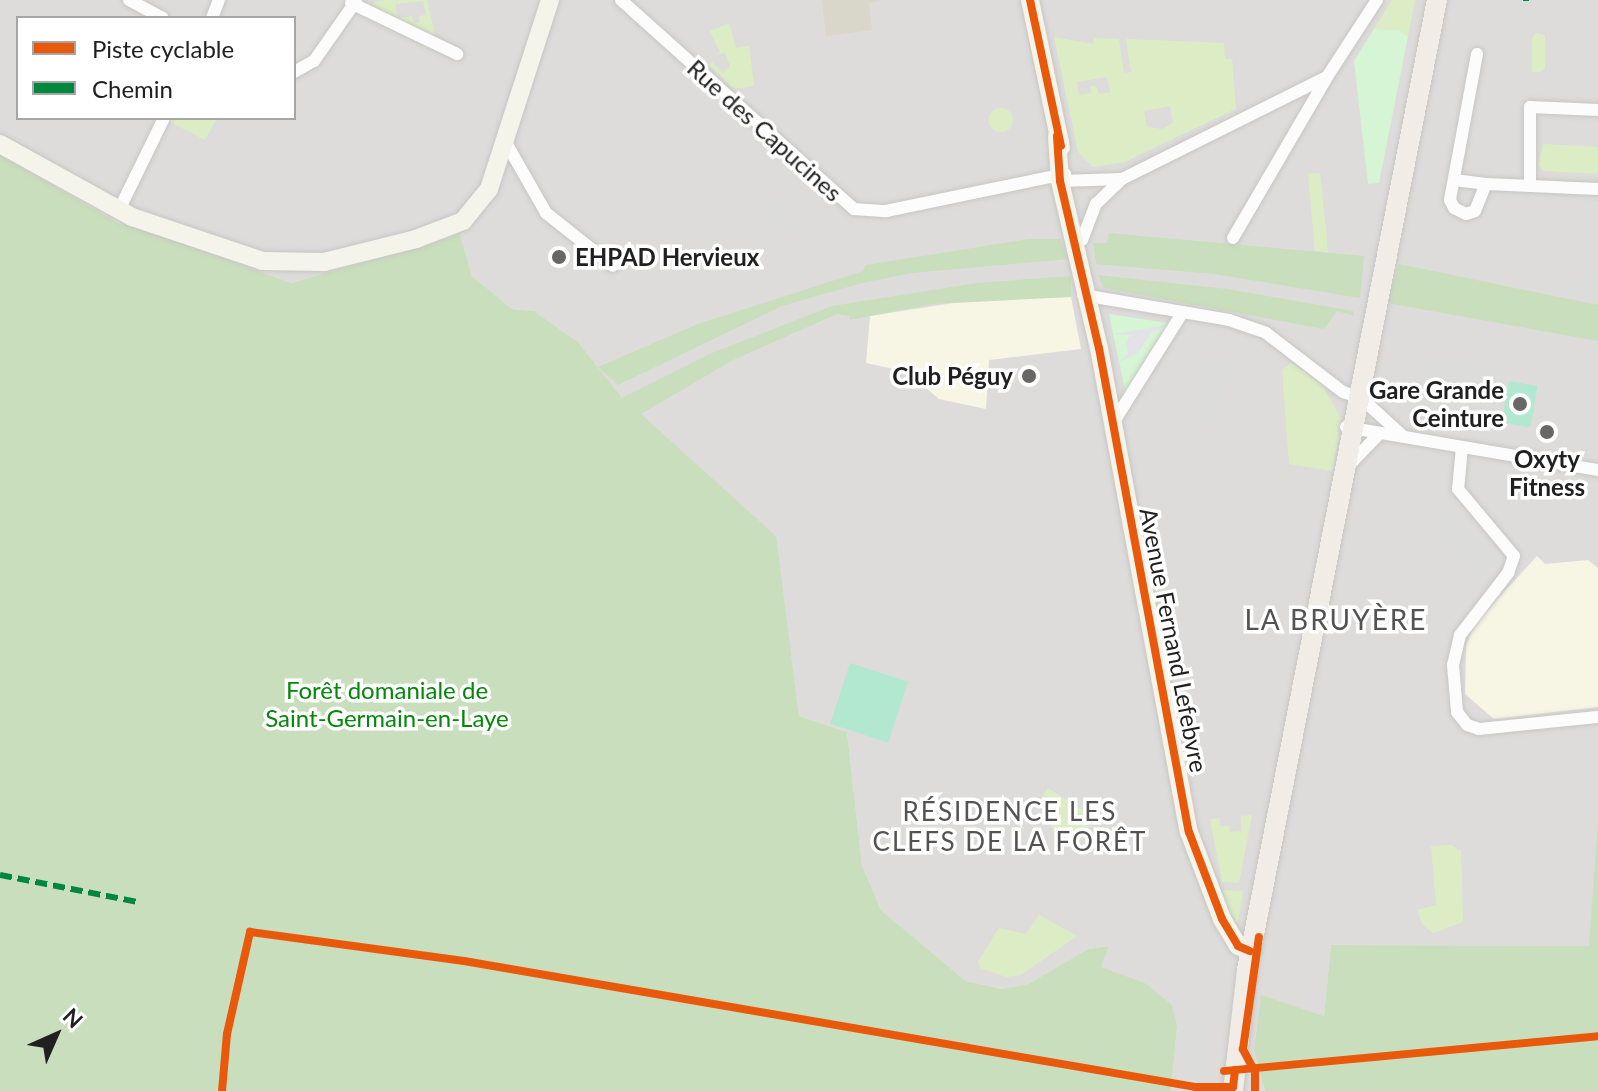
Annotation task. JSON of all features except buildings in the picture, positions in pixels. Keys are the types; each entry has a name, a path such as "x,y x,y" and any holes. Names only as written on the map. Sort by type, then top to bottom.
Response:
{"main road":[{"path":"1233,1091 1245,943 1347,470 1352,413 1383,295 1397,194 1437,0"},
{"path":"1222,1091 1245,943 1352,413 1378,248 1397,194"}],"street":[{"path":"129,0 159,16"},
{"path":"0,144 119,210 263,261 324,262 447,231 463,221 489,189 550,0"},
{"name":"Rue des Capucines","path":"621,0 854,209 886,211 1064,177 1122,179"},
{"name":"Avenue Fernand Lefebvre","path":"1030,0 1189,832 1206,886 1245,943"},
{"path":"1233,238 1327,77 1377,0"},
{"path":"296,71 314,61 354,2 457,54"},
{"path":"1477,54 1451,204 1466,214 1480,205 1486,184"},
{"path":"1082,240 1096,204 1122,179 1327,77"},
{"path":"1530,186 1530,107 1598,110"},
{"path":"119,210 163,120"},
{"path":"505,141 546,213 613,266"},
{"name":"Avenue Fernand Lefebvre","path":"1064,177 1082,240 1088,295"},
{"path":"1454,180 1598,189"},
{"path":"1088,295 1183,312 1266,333 1352,413 1383,430 1598,470"},
{"path":"1113,423 1183,312"},
{"path":"1352,413 1383,430"},
{"path":"1347,470 1383,430"},
{"path":"1462,447 1457,484 1469,507 1514,556 1508,573 1467,620 1456,644 1456,704 1467,725 1489,729 1598,717"}],"shaded area":[{"path":"0,0 1598,0 1598,818 1590,946 1331,945 1324,1016 1261,996 1254,1051 1265,1091 1171,1091 1177,1027 1145,983 1100,967 1109,946 1088,949 1028,984 1003,989 966,981 881,910 862,865 847,732 799,716 775,536 619,395 578,342 534,311 512,309 472,276 460,234 291,283 136,225 118,223 0,154"},
{"path":"822,0 883,0 869,3 872,30 826,36"},
{"path":"1547,171 1598,174 1598,182 1547,179"},
{"path":"765,189 802,223 788,238 751,204"},
{"path":"1507,192 1598,197 1597,206 1507,201"},
{"path":"1598,254 1598,298 1572,296 1571,286"},
{"path":"1071,297 1081,349 989,360 986,409 939,399 926,388 922,375 866,363 870,316 979,299"},
{"path":"1168,325 1152,332 1138,353 1119,362 1128,353 1125,342 1131,335 1114,334"},
{"path":"1208,353 1232,359 1215,429 1191,423"},
{"path":"1425,354 1509,370 1499,426 1414,410"},
{"path":"1449,511 1503,559 1483,581 1430,533"},
{"path":"1537,556 1545,564 1588,560 1598,568 1598,707 1494,719 1465,694 1466,646 1476,623"},
{"path":"1183,1010 1210,1011 1207,1091 1180,1091"}],"green space":[{"path":"427,0 435,35 370,11 373,3","holes":["423,1 426,15 419,16 420,22 414,23 412,16 398,18 395,4"]},
{"path":"1392,0 1415,0 1408,36 1398,30 1374,29"},
{"path":"729,23 736,48 749,46 754,86 734,89 709,65 712,62 723,73 730,66 725,53 715,55 720,52 710,31"},
{"path":"1374,29 1398,30 1408,36 1379,183 1368,184 1354,61"},
{"path":"1536,33 1545,35 1545,69 1532,72 1532,38"},
{"path":"1054,37 1093,44 1094,38 1119,39 1124,73 1131,72 1126,39 1224,43 1225,59 1232,59 1236,109 1124,162 1093,167 1078,152","holes":["1106,77 1111,92 1099,94 1096,86 1090,86 1091,93 1079,95 1077,82","1170,106 1173,123 1162,129 1147,127 1144,111"]},
{"path":"1001,108 1009,112 1013,120 1009,128 1001,132 993,128 989,120 993,112"},
{"path":"171,120 216,120 205,140"},
{"path":"1543,144 1598,147 1598,174 1544,171 1538,165"},
{"name":"Forêt domaniale de Saint-Germain-en-Laye","path":"0,154 118,223 136,225 291,283 460,234 472,276 512,309 534,311 578,342 622,398 712,353 832,306 977,283 1071,276 1071,297 933,304 849,320 850,316 837,314 733,360 641,414 776,536 799,716 847,732 862,865 881,910 966,981 1002,989 1028,984 1088,949 1109,946 1101,967 1145,983 1172,1005 1177,1027 1171,1091 0,1091"},
{"path":"1320,173 1328,253 1315,251 1308,174"},
{"path":"1109,233 1364,256 1360,298 1214,274 1096,264 1093,243 1107,243"},
{"path":"1029,239 1060,239 1068,259 912,273 862,283 782,306 618,385 598,367 698,324 863,271 866,265"},
{"path":"1399,264 1598,305 1598,341 1387,303"},
{"path":"1098,275 1227,289 1353,311 1354,316 1337,311 1324,329 1104,288"},
{"path":"1109,314 1168,323 1128,391 1125,390"},
{"path":"1291,363 1321,383 1341,419 1333,471 1289,464 1282,370"},
{"name":"Gare Grande Ceinture","path":"1509,381 1538,386 1530,427 1502,422"},
{"path":"850,663 908,682 888,743 830,724"},
{"path":"1048,788 1087,813 1089,831 1082,840 1058,842 1040,800"},
{"path":"1252,815 1239,883 1222,882 1210,819 1220,818 1220,826 1229,826 1230,832 1241,831 1241,816"},
{"path":"1598,818 1598,1091 1265,1091 1254,1051 1261,995 1324,1016 1331,945 1589,946"},
{"path":"1451,845 1461,851 1463,922 1433,933 1422,924 1417,910 1436,905 1431,846"},
{"path":"1218,890 1243,891 1238,922 1232,922"},
{"path":"1039,915 1077,936 1021,975 1006,977 980,968 978,962 999,928 1026,934"}],"marked path":[{"path":"0,875 138,902"}],"cycle path":[{"path":"1030,0 1061,146"},
{"path":"1057,136 1060,181 1099,348 1189,832 1222,919 1238,946 1250,951"},
{"path":"222,1091 227,1034 250,932 464,961 1196,1087 1233,1087 1235,1070"},
{"path":"1255,1091 1255,1072 1243,1049 1259,937"},
{"path":"1224,1071 1598,1036"}],"place":[{"name":"EHPAD Hervieux","path":"559,257"},
{"name":"Club Péguy","path":"1029,376"},
{"name":"Gare Grande Ceinture","path":"1520,404"},
{"name":"Oxyty Fitness","path":"1547,432"}],"district":[{"name":"LA BRUYÈRE","path":"1336,619"},
{"name":"RÉSIDENCE LES CLEFS DE LA FORÊT","path":"1010,827"}]}
